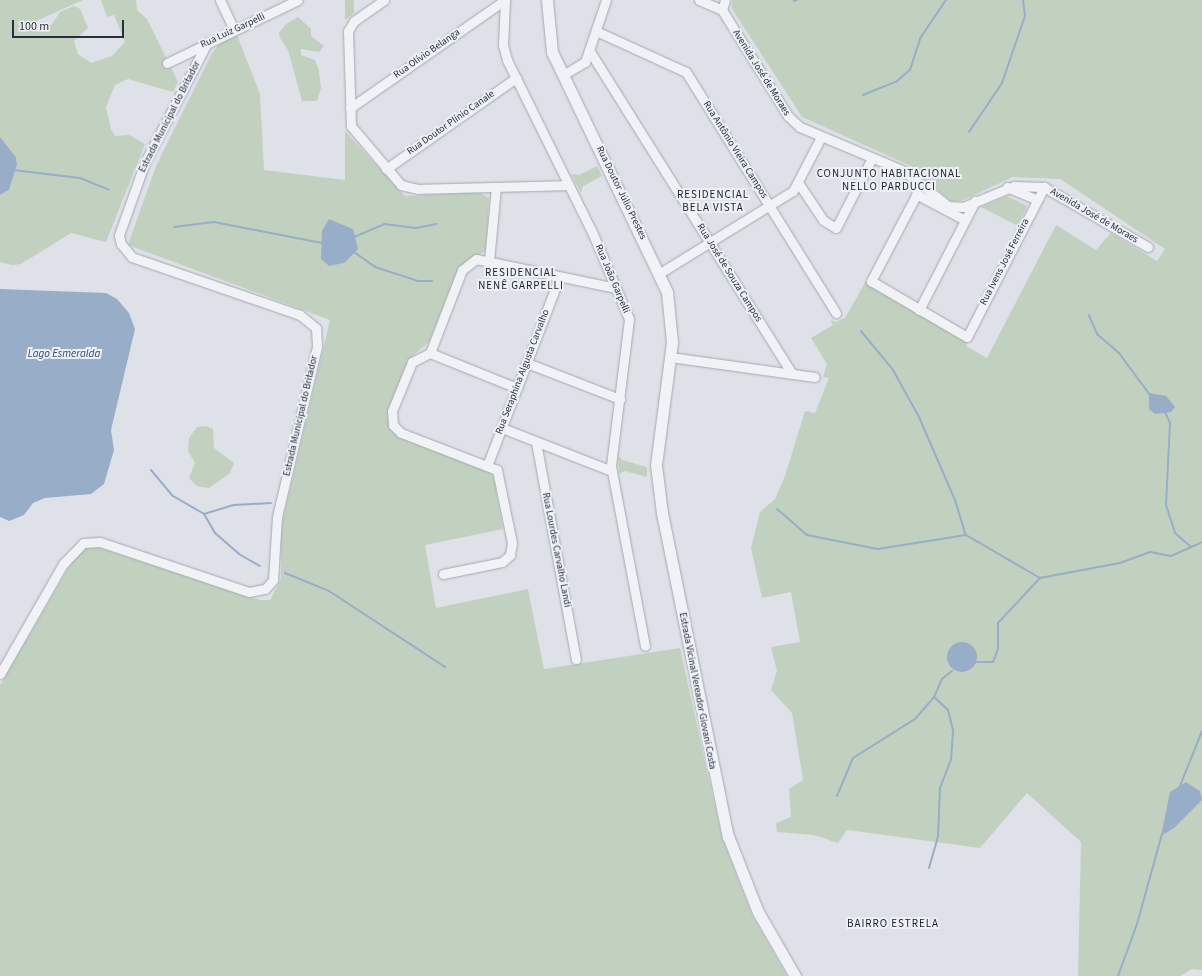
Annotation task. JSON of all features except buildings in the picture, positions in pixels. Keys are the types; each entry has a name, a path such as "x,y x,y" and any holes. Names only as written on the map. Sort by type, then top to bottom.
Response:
{"street":[{"path":"220,0 234,30"},
{"name":"Rua Luiz Garpelli","path":"167,63 298,0"},
{"path":"384,0 350,26 350,108 353,132 401,185 413,189 570,185"},
{"name":"Rua João Garpelli","path":"505,0 503,45 516,78 570,185 630,323 612,471 645,646"},
{"name":"Rua Olívio Belanga","path":"350,108 505,0"},
{"name":"Rua Doutor Júlio Prestes","path":"547,0 550,43 563,75 660,273 671,310 670,357 665,392"},
{"path":"563,75 584,62 590,50 606,0"},
{"path":"699,0 722,10 725,0"},
{"name":"Avenida José de Moraes","path":"722,10 791,120 821,137 904,171 948,206 963,207 1007,187 1044,187 1148,247"},
{"name":"Rua Antônio Vieira Campos","path":"596,31 683,69 836,313"},
{"name":"Estrada Municipal do Britador","path":"0,674 63,564 83,543 100,542 249,592 265,589 273,580 277,517 317,346 316,328 300,315 132,257 121,244 119,235 145,162 207,44"},
{"name":"Rua José de Souza Campos","path":"590,50 792,374"},
{"path":"584,62 597,62"},
{"name":"Rua Doutor Plínio Canale","path":"386,169 516,78"},
{"path":"660,273 769,206 797,186 821,137"},
{"path":"797,186 823,220 836,228 872,158"},
{"path":"922,184 871,281 919,310 975,201"},
{"path":"489,261 496,187"},
{"path":"1007,187 1037,200"},
{"name":"Rua Ivens José Ferreira","path":"919,310 967,337 1044,187"},
{"path":"916,194 965,220"},
{"path":"443,574 502,562 510,555 512,543 499,474 487,466 401,433 393,424 392,411 412,362 430,353 462,270 476,259 559,278 616,288"},
{"name":"Rua Seraphina Algusta Carvalho","path":"487,466 559,278"},
{"path":"430,353 517,388"},
{"path":"670,357 815,377"},
{"path":"527,363 620,399"},
{"name":"Estrada Vicinal Vereador Giovani Costa","path":"665,392 656,458 658,493 721,810 750,895 795,976"},
{"path":"502,428 612,471"},
{"name":"Rua Lourdes Carvalho Landi","path":"536,442 576,659"}],"green space":[{"path":"0,0 83,0 25,26 38,32 52,24 60,12 74,6 80,9 88,28 74,41 78,54 91,63 112,56 125,42 114,15 107,17 101,0 136,0 137,10 147,19 178,82 173,92 128,79 115,85 106,107 111,129 115,136 129,135 145,144 106,242 71,233 21,264 12,265 0,262 0,195 9,190 17,165 16,157 0,137"},
{"path":"345,0 354,0 354,13 345,20"},
{"path":"732,0 1202,0 1202,970 1192,969 1180,976 1078,976 1081,842 1027,793 980,848 847,830 838,843 814,835 777,832 776,823 791,817 789,789 803,780 792,713 771,690 777,671 771,647 800,642 791,592 762,598 751,548 760,512 775,499 785,476 805,411 815,413 829,378 823,377 827,364 811,338 833,325 830,320 836,322 845,318 866,281 968,342 966,346 987,358 1056,225 1096,250 1111,233 1157,261 1165,249 1060,179 1013,177 961,201 950,201 911,166 802,117 732,9"},
{"path":"298,17 311,29 311,36 324,46 319,52 301,49 301,55 315,60 319,71 321,88 317,101 302,101 288,50 280,38 279,33 286,24"},
{"path":"237,35 260,94 264,170 345,180 345,131 405,196 478,192 489,198 486,250 458,269 429,342 408,360 388,412 395,434 490,472 494,478 503,529 425,545 436,608 528,589 544,669 680,648 722,838 752,915 787,976 0,976 0,685 75,557 84,548 99,548 260,600 270,600 281,579 281,527 330,320 128,245 156,166 212,53 219,44"},
{"path":"597,166 602,176 583,186 581,193 571,174 579,175"},
{"path":"1007,196 1027,206 1018,226 981,207"},
{"path":"207,426 213,429 214,448 234,463 230,473 209,488 197,486 189,478 195,463 188,451 189,438 197,427"},
{"path":"618,455 622,460 647,467 647,477 625,471 619,474"}],"water":[{"path":"0,137 16,157 17,165 9,190 0,195"},
{"path":"329,219 353,229 358,249 344,263 329,266 321,259 322,231"},
{"name":"Lago Esmeralda","path":"0,289 106,293 117,299 129,313 135,329 111,430 114,450 104,484 91,494 45,498 33,503 24,515 9,521 0,517"},
{"path":"1149,393 1166,396 1175,407 1171,412 1155,414 1149,409"},
{"path":"962,642 973,646 977,657 973,668 962,672 951,668 947,657 951,646"},
{"path":"1186,782 1200,791 1202,800 1174,828 1161,836 1170,792"}],"waterway":[{"path":"863,95 896,82 910,70 921,37 946,0"},
{"path":"969,132 1002,83 1025,16 1023,0"},
{"path":"13,170 80,178 109,190"},
{"path":"174,227 214,222 322,243"},
{"path":"354,237 384,224 416,228 437,224"},
{"path":"351,250 375,267 418,281 432,281"},
{"path":"1089,315 1097,334 1119,353 1150,395"},
{"path":"861,331 893,370 919,417 955,500 966,535 1040,578"},
{"path":"1165,412 1170,423 1166,505 1175,533 1191,547"},
{"path":"151,470 173,496 204,514 215,533 239,554 260,566"},
{"path":"204,514 234,505 271,503"},
{"path":"777,509 807,535 878,549 966,535"},
{"path":"977,662 993,662 998,649 998,623 1040,578 1120,563 1150,552 1171,556 1202,542"},
{"path":"285,573 329,591 445,667"},
{"path":"837,796 853,758 915,719 934,697 942,679 952,671"},
{"path":"929,868 938,836 940,788 951,760 953,730 948,710 934,697"},
{"path":"1180,786 1202,731"},
{"path":"1118,976 1137,924 1162,834"}],"district":[{"name":"CONJUNTO HABITACIONAL NELLO PARDUCCI","path":"889,181"},
{"name":"RESIDENCIAL BELA VISTA","path":"713,202"},
{"name":"RESIDENCIAL NENÊ GARPELLI","path":"521,280"},
{"name":"BAIRRO ESTRELA","path":"893,924"}]}
